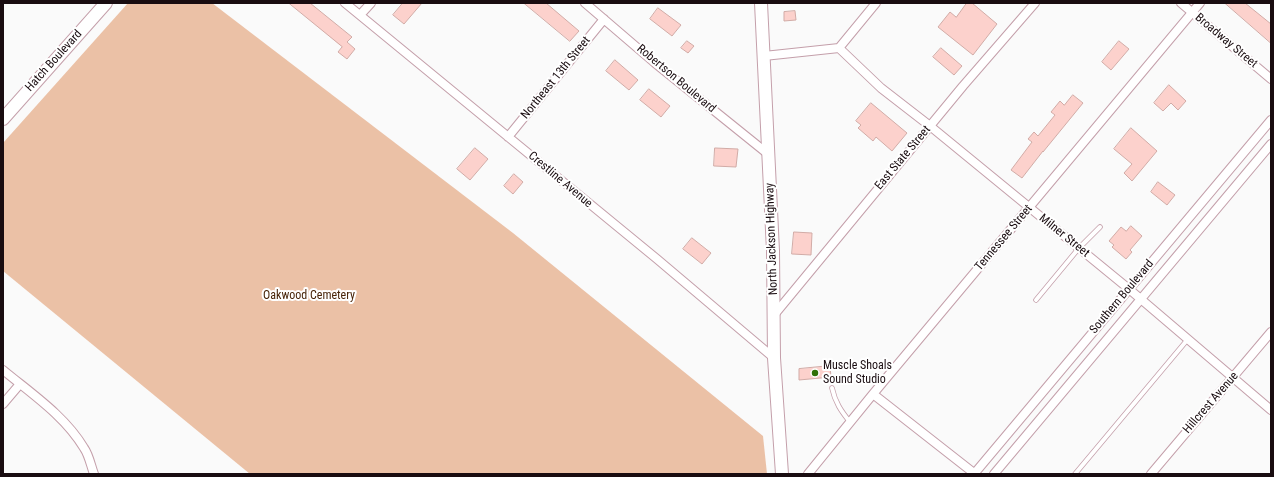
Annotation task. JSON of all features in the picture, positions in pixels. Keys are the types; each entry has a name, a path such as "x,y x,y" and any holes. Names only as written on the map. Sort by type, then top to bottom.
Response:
{"main road":[{"name":"North Jackson Highway","path":"761,3 773,251 774,358 782,474"},
{"name":"Hatch Boulevard","path":"3,119 102,4"}],"street":[{"name":"Crestline Avenue","path":"345,3 658,259 774,358"},
{"path":"360,15 371,3"},
{"name":"Robertson Boulevard","path":"585,3 701,101 768,154"},
{"path":"764,56 839,48 876,3"},
{"name":"East State Street","path":"774,316 930,126 1035,3"},
{"name":"Broadway Street","path":"1181,3 1271,79"},
{"name":"Tennessee Street","path":"808,474 873,394 1200,3"},
{"name":"Northeast 13th Street","path":"508,137 604,19"},
{"name":"Milner Street","path":"839,48 881,88 930,126 1129,289 1271,410"},
{"name":"Southern Boulevard","path":"975,474 1271,120"},
{"name":"Southern Boulevard","path":"994,474 1271,144"},
{"name":"Hillcrest Avenue","path":"1151,474 1271,332"},
{"path":"3,370 55,412 71,430 85,449 94,474"},
{"path":"3,404 20,384"},
{"path":"873,394 975,474"}],"lane":[{"path":"1036,300 1079,248 1100,227"},
{"path":"1075,474 1188,339"},
{"path":"832,388 834,398 841,411 850,422"}],"green space":[{"name":"Oakwood Cemetery","path":"128,3 212,3 513,233 763,436 767,474 250,474 3,271 3,143"}],"building":[{"path":"289,3 310,3 352,37 347,42 355,49 347,59 338,52 342,47"},
{"path":"403,3 422,3 404,24 393,15"},
{"path":"524,3 546,3 579,31 570,41"},
{"path":"967,3 972,3 997,24 973,55 938,27 950,12 956,17"},
{"path":"1225,3 1245,3 1271,24 1271,43"},
{"path":"658,8 681,25 672,36 650,19"},
{"path":"795,11 796,20 784,21 784,12"},
{"path":"687,41 694,46 688,53 681,48"},
{"path":"1119,41 1129,49 1111,70 1102,62"},
{"path":"941,48 962,66 954,75 933,57"},
{"path":"615,60 638,80 629,90 606,71"},
{"path":"1169,85 1186,101 1178,110 1171,103 1163,111 1154,103"},
{"path":"649,89 670,106 661,117 640,100"},
{"path":"1073,95 1083,103 1022,178 1011,170 1032,142 1028,139 1034,132 1038,136 1055,115 1051,112 1060,101 1064,105"},
{"path":"871,103 907,133 892,151 876,137 873,141 858,128 861,125 856,121"},
{"path":"1131,128 1157,151 1132,181 1124,173 1132,164 1114,149"},
{"path":"475,148 488,159 470,180 457,169"},
{"path":"715,148 738,149 736,167 714,166"},
{"path":"514,174 523,182 513,194 504,186"},
{"path":"1158,182 1175,195 1167,205 1151,192"},
{"path":"1131,226 1142,236 1130,250 1132,252 1126,259 1112,247 1114,245 1109,241 1121,227 1126,231"},
{"path":"794,232 812,233 811,255 792,254"},
{"path":"692,238 711,253 702,264 683,249"},
{"name":"Muscle Shoals Sound Studio","path":"830,366 831,377 799,380 799,369"}],"place":[{"name":"Muscle Shoals Sound Studio","path":"815,373"}]}
